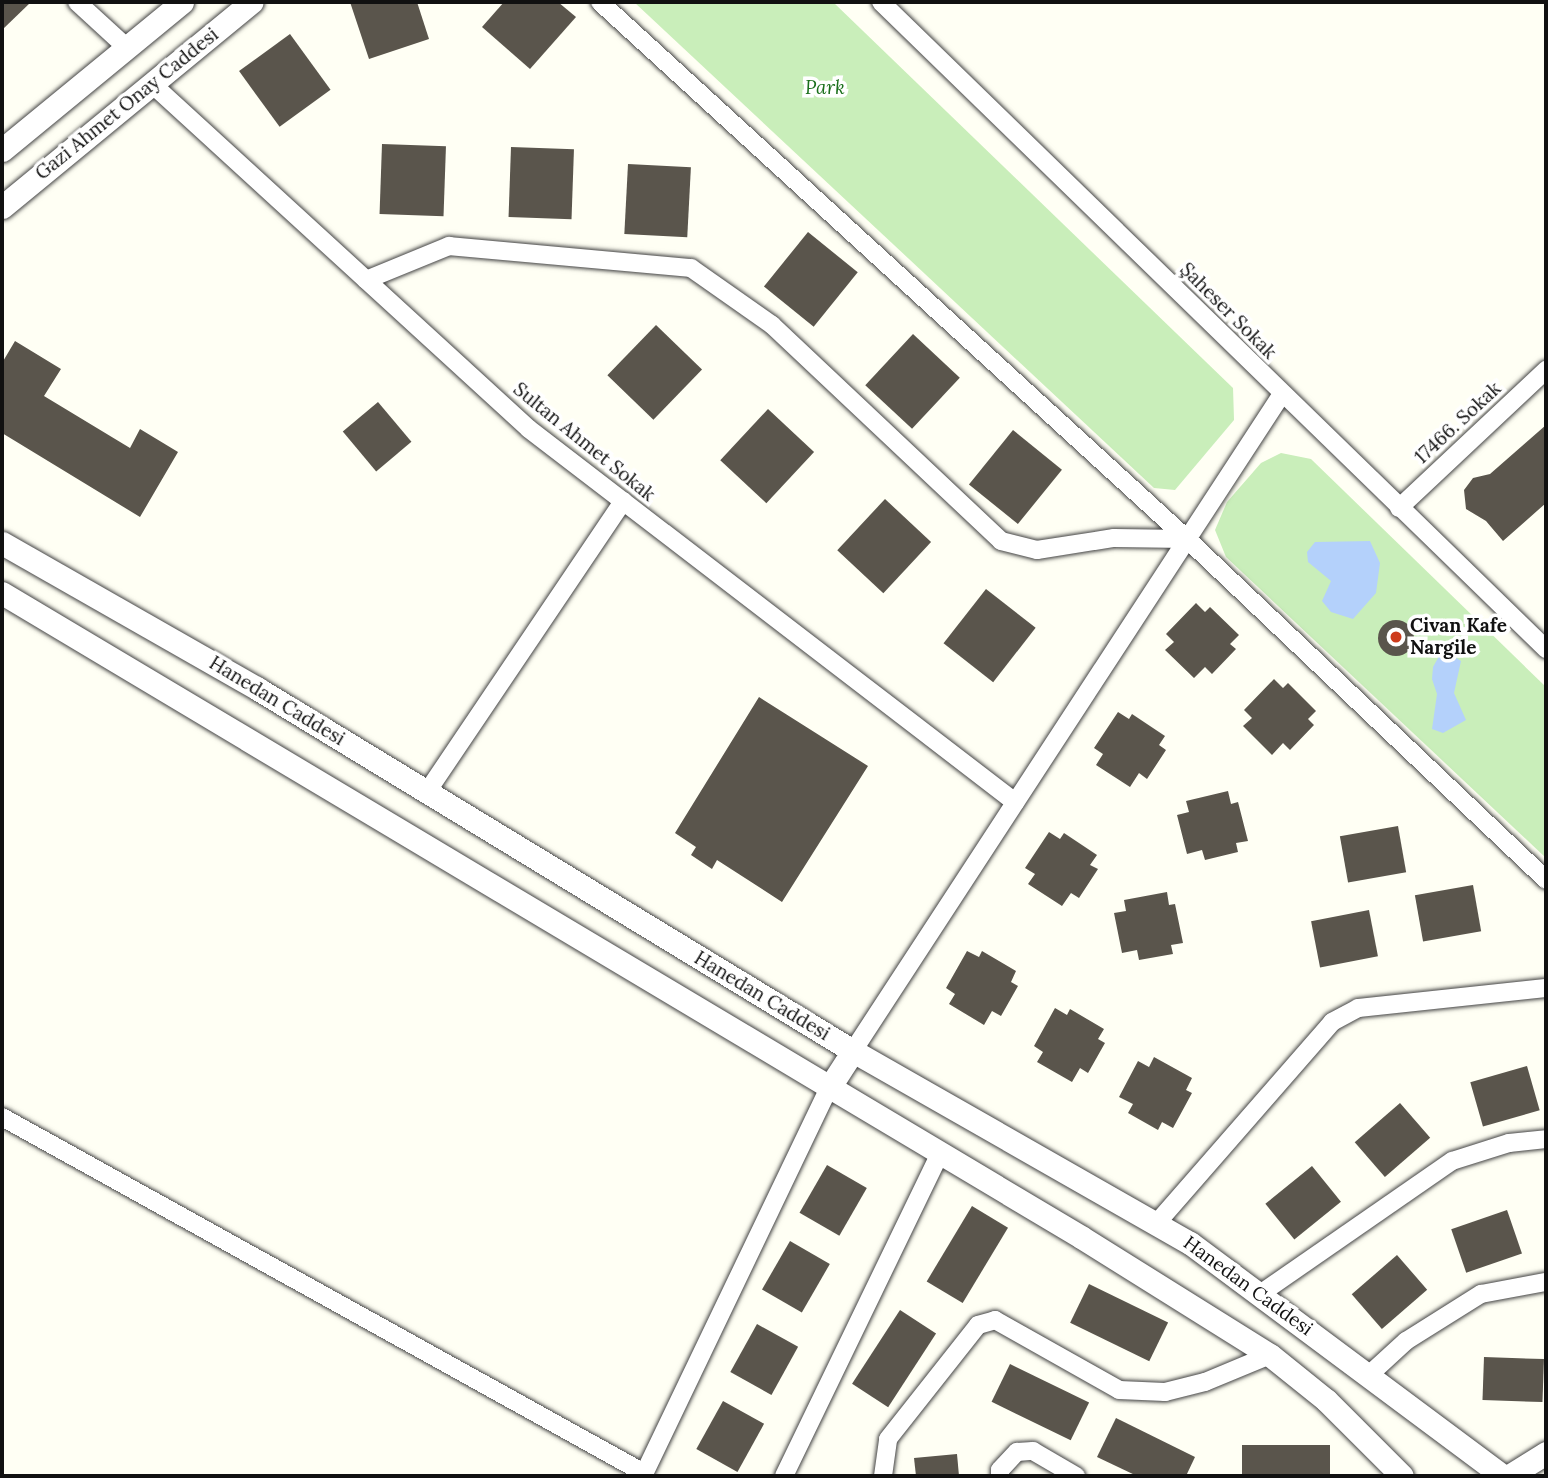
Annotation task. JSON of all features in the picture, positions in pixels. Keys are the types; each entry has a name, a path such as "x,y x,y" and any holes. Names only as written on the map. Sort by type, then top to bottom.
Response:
{"street":[{"path":"77,2 125,46"},
{"path":"2,150 125,46 182,2"},
{"name":"Gazi Ahmet Onay Caddesi","path":"2,207 252,2"},
{"path":"600,2 1187,539 1546,880"},
{"name":"Şaheser Sokak","path":"881,2 1546,649"},
{"name":"Sultan Ahmet Sokak","path":"151,83 530,429 1015,802"},
{"path":"366,280 449,246 691,268 772,325 1001,541 1037,550 1114,538 1187,539"},
{"name":"17466. Sokak","path":"1399,508 1546,370"},
{"path":"2,1117 644,1474 829,1088 1282,394"},
{"path":"427,792 623,501"},
{"name":"Hanedan Caddesi","path":"2,543 427,792 853,1051 1156,1224 1260,1294 1370,1374 1501,1476"},
{"path":"2,593 939,1155 1081,1237 1270,1355 1326,1400 1402,1476"},
{"path":"1156,1224 1332,1022 1358,1008 1546,988"},
{"path":"1260,1294 1452,1161 1509,1143 1546,1139"},
{"path":"784,1476 939,1155"},
{"path":"1370,1374 1406,1341 1481,1294 1546,1282"},
{"path":"883,1476 888,1439 978,1325 995,1320 1119,1390 1165,1392 1205,1382 1270,1355"},
{"path":"1000,1476 1000,1470 1017,1451 1033,1451 1076,1476"},
{"path":"1509,1476 1546,1452"},
{"path":"1469,1476 1501,1476"}],"green space":[{"name":"Park","path":"634,2 833,2 1233,388 1234,420 1175,490 1154,488"},
{"path":"1281,453 1311,459 1546,687 1546,858 1226,557 1215,530 1227,502 1261,463"}],"water":[{"path":"1370,541 1380,563 1376,593 1353,619 1331,612 1322,601 1331,581 1308,562 1307,552 1315,542"},
{"path":"1443,649 1461,661 1454,693 1466,720 1443,733 1432,729 1437,694 1432,679 1433,667"}],"building":[{"path":"2,2 31,2 2,30"},
{"path":"350,2 417,2 429,39 369,59"},
{"path":"504,2 558,2 576,17 530,69 482,27"},
{"path":"290,34 331,90 280,127 239,71"},
{"path":"382,144 446,146 444,216 380,214"},
{"path":"511,147 574,149 572,219 509,217"},
{"path":"628,164 691,167 687,237 624,234"},
{"path":"808,232 858,272 814,327 764,286"},
{"path":"656,325 702,369 653,420 607,375"},
{"path":"913,334 960,378 912,429 865,385"},
{"path":"15,341 61,369 44,396 130,448 140,429 178,452 140,517 2,433 2,363"},
{"path":"378,402 411,442 376,471 343,432"},
{"path":"768,409 814,452 766,503 720,460"},
{"path":"1546,425 1546,503 1503,541 1486,521 1466,509 1464,490 1473,478 1490,474"},
{"path":"1013,430 1062,470 1018,524 969,484"},
{"path":"885,499 931,542 883,593 837,550"},
{"path":"986,589 1036,628 993,682 944,643"},
{"path":"1196,603 1205,612 1210,607 1239,635 1230,644 1236,649 1212,674 1205,667 1194,678 1165,650 1174,642 1166,634"},
{"name":"Civan Kafe Nargile","path":"1396,620 1409,625 1414,638 1409,651 1396,656 1383,651 1378,638 1383,625"},
{"path":"1274,679 1283,688 1288,683 1316,711 1308,719 1314,725 1290,750 1283,743 1272,755 1243,726 1252,718 1244,710"},
{"path":"759,697 868,766 782,902 717,860 712,869 691,855 696,847 675,833"},
{"path":"1118,712 1129,719 1132,714 1165,736 1159,745 1166,750 1147,779 1139,773 1130,787 1096,765 1103,754 1094,748"},
{"path":"1228,791 1231,804 1238,802 1248,841 1236,843 1238,852 1205,860 1202,850 1187,854 1177,815 1189,812 1186,801"},
{"path":"1398,826 1406,872 1348,883 1340,836"},
{"path":"1049,832 1060,839 1064,833 1097,855 1090,865 1098,869 1079,898 1071,893 1062,906 1028,884 1035,874 1025,868"},
{"path":"1473,885 1481,931 1423,942 1415,895"},
{"path":"1167,892 1169,905 1175,904 1183,943 1171,945 1173,954 1139,960 1137,950 1122,953 1114,913 1126,911 1124,900"},
{"path":"1369,910 1378,956 1320,967 1311,921"},
{"path":"967,951 979,957 982,951 1016,971 1011,982 1018,986 1001,1016 992,1011 984,1025 949,1004 955,994 946,988"},
{"path":"1055,1008 1067,1015 1070,1009 1104,1029 1098,1039 1105,1043 1088,1073 1080,1068 1072,1082 1037,1062 1043,1052 1034,1046"},
{"path":"1154,1057 1192,1078 1186,1090 1192,1093 1173,1128 1162,1122 1158,1130 1128,1113 1133,1104 1119,1097 1138,1061 1149,1067"},
{"path":"1527,1066 1540,1110 1483,1126 1470,1082"},
{"path":"1400,1103 1430,1138 1385,1177 1355,1142"},
{"path":"827,1165 867,1188 839,1236 800,1213"},
{"path":"1312,1166 1341,1202 1294,1240 1265,1204"},
{"path":"972,1206 1008,1228 963,1303 927,1281"},
{"path":"1507,1210 1522,1253 1466,1273 1451,1229"},
{"path":"790,1241 830,1264 802,1312 762,1289"},
{"path":"1397,1255 1427,1290 1382,1329 1352,1294"},
{"path":"1089,1284 1168,1323 1149,1361 1070,1323"},
{"path":"900,1310 936,1333 888,1407 852,1384"},
{"path":"757,1324 798,1347 771,1395 730,1372"},
{"path":"1484,1357 1544,1359 1542,1402 1482,1400"},
{"path":"1010,1364 1089,1403 1071,1440 992,1402"},
{"path":"723,1401 764,1424 737,1472 696,1449"},
{"path":"1116,1418 1195,1457 1186,1476 1137,1476 1097,1457"},
{"path":"1242,1445 1330,1445 1330,1476 1242,1476"},
{"path":"957,1454 959,1476 916,1476 914,1458"}],"place":[{"name":"Civan Kafe Nargile","path":"1396,637"}]}
